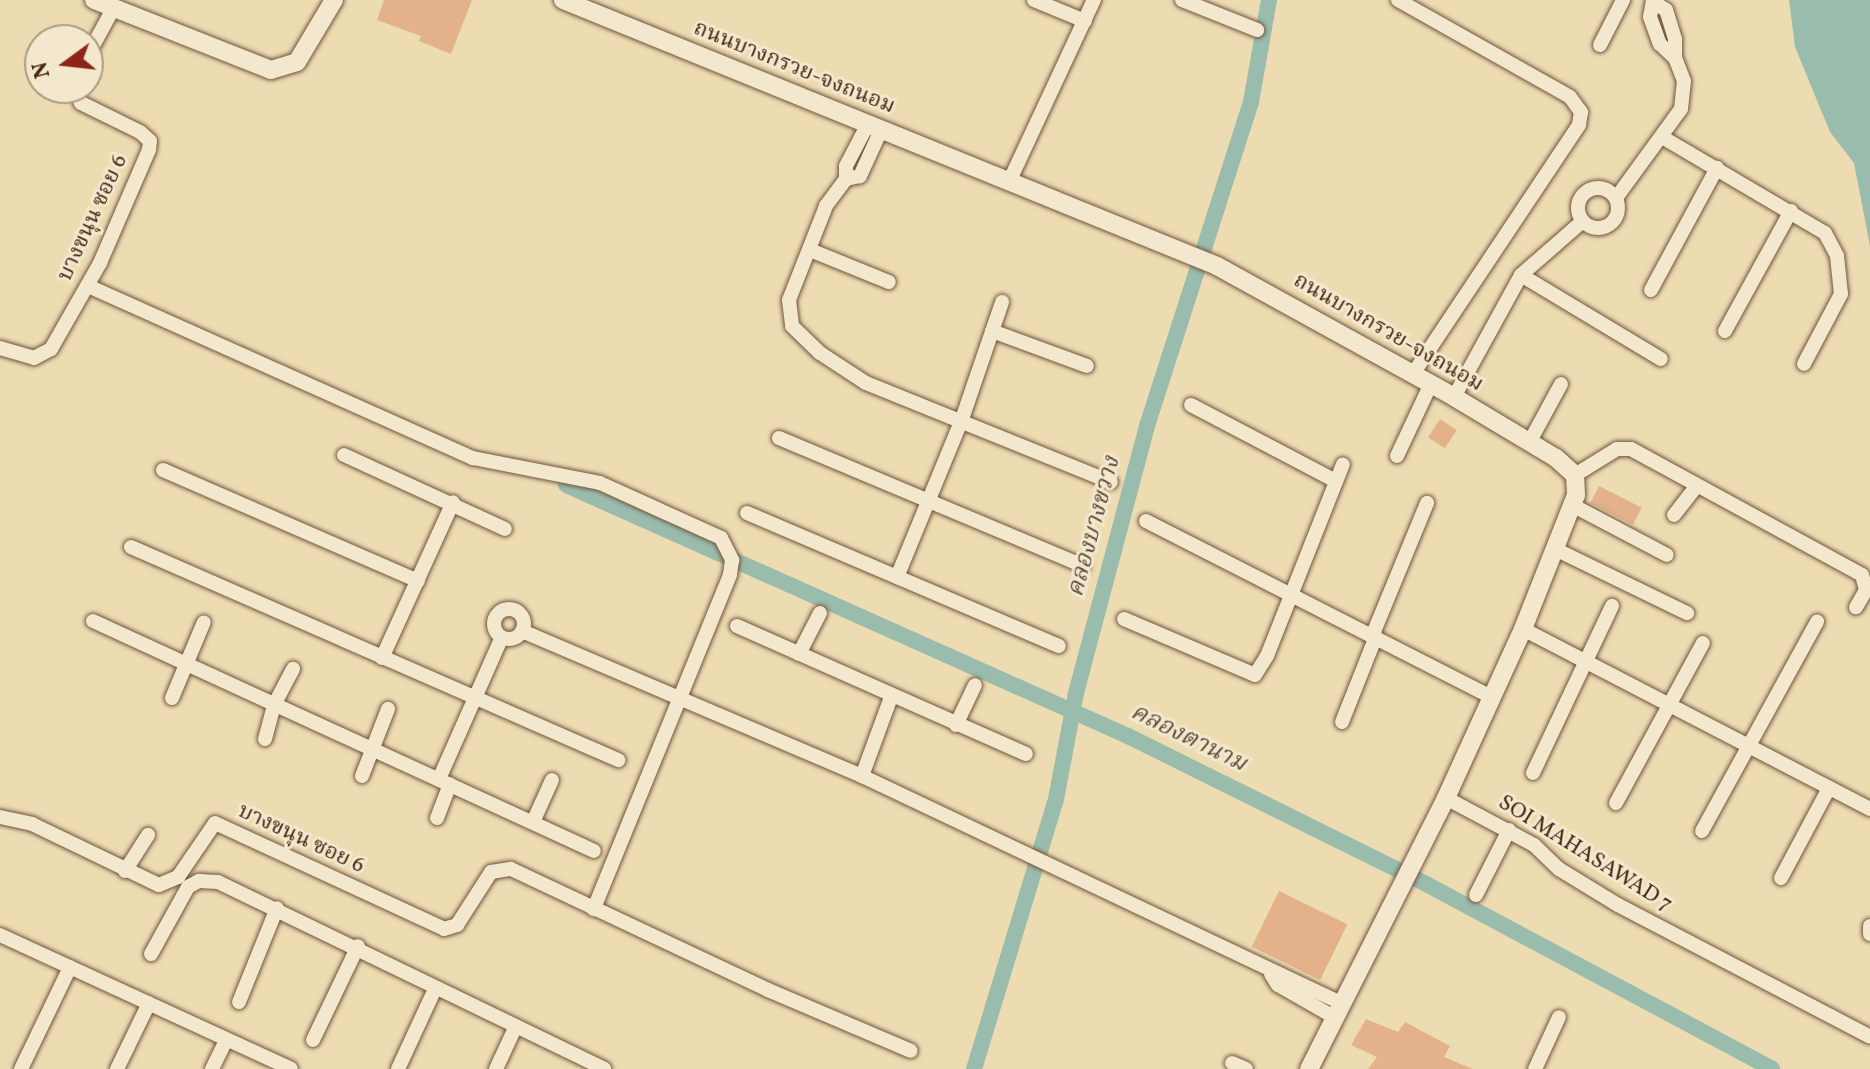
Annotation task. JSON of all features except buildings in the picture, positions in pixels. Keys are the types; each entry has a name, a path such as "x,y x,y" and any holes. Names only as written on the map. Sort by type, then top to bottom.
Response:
{"street":[{"path":"94,0 271,70 297,62 334,0"},
{"name":"ถนนบางกรวย-จงถนอม","path":"563,0 1224,269 1454,397 1575,475"},
{"path":"1034,0 1085,21"},
{"path":"1009,182 1094,0"},
{"path":"1182,0 1257,30"},
{"path":"1398,0 1570,97 1581,112 1579,125 1412,375"},
{"path":"1600,45 1623,0"},
{"path":"1616,198 1600,187 1587,191 1579,201 1583,221 1594,228 1607,226 1616,217 1616,198 1681,109 1684,81 1675,58 1666,10 1653,1"},
{"path":"104,26 113,9"},
{"name":"บางขนุน ซอย 6","path":"0,348 18,355 42,355 88,286 150,141 83,104"},
{"path":"874,127 860,176 846,179 831,196 789,300 792,326 820,353 866,383 1111,482"},
{"path":"1662,137 1825,233 1840,275 1841,294 1804,364"},
{"path":"1651,290 1717,168"},
{"path":"1725,331 1791,211"},
{"path":"1454,397 1521,275 1560,235 1583,221"},
{"path":"810,250 889,282"},
{"path":"1521,275 1661,359"},
{"path":"88,286 473,458 600,483 721,538 732,560 730,575 594,909 911,1051"},
{"path":"897,577 961,422 1002,302"},
{"path":"992,331 1087,366"},
{"path":"1529,443 1561,384"},
{"path":"1397,456 1430,386"},
{"path":"1191,405 1336,481"},
{"path":"779,438 1083,566"},
{"path":"1309,1069 1397,889 1446,798 1523,629 1572,505 1575,475 1617,449 1631,449 1862,575 1866,590 1856,607"},
{"path":"344,455 453,502 505,529"},
{"path":"1124,619 1255,675 1267,656 1289,591 1343,464"},
{"path":"163,470 418,581"},
{"path":"1674,515 1697,486"},
{"path":"382,658 453,502"},
{"path":"1342,722 1427,503"},
{"path":"1572,505 1667,555"},
{"path":"747,513 1059,646"},
{"path":"1146,521 1289,591 1491,697"},
{"path":"131,547 618,760"},
{"path":"1555,549 1687,613"},
{"path":"1533,773 1612,606"},
{"path":"502,637 494,623 504,610 520,614 522,631"},
{"path":"799,654 820,613"},
{"path":"93,621 370,751 594,851"},
{"path":"172,698 184,663 204,622"},
{"path":"1702,831 1817,622"},
{"path":"737,626 891,697 1026,754"},
{"path":"1523,629 1870,809"},
{"path":"522,631 862,776 1271,974 1278,985 1337,1010"},
{"path":"502,637 513,638 522,631"},
{"path":"437,818 444,782 474,696 502,637"},
{"path":"1616,803 1668,702 1703,643"},
{"path":"265,739 274,705 293,669"},
{"path":"956,725 975,685"},
{"path":"862,776 891,697"},
{"path":"362,776 388,709"},
{"path":"533,822 552,780"},
{"path":"1781,878 1829,788"},
{"name":"SOI MAHASAWAD 7","path":"1446,798 1509,830 1595,891 1742,973 1870,1037"},
{"name":"บางขนุน ซอย 6","path":"0,817 32,824 153,884 169,883 215,823 444,929 457,925 491,872 503,869 594,909"},
{"path":"1476,895 1509,830"},
{"path":"125,871 148,835"},
{"path":"151,954 182,895 199,881 218,882 358,946 435,989 599,1068"},
{"path":"239,1002 277,908"},
{"path":"1870,926 1870,934"},
{"path":"0,935 291,1069"},
{"path":"313,1040 358,946"},
{"path":"21,1069 70,967"},
{"path":"398,1069 435,989"},
{"path":"117,1069 149,1003"},
{"path":"1535,1069 1559,1017"},
{"path":"496,1069 516,1026"},
{"path":"212,1069 226,1040"},
{"path":"1232,1063 1246,1069"}],"shaded area":[{"path":"1789,0 1870,0 1870,246 1854,163 1830,132 1795,47"}],"waterway":[{"name":"คลองบางขวาง","path":"974,1069 1056,799 1076,693 1147,426 1251,102 1269,0"},
{"name":"คลองตานาม","path":"566,485 1128,736 1428,885 1772,1069"}]}
